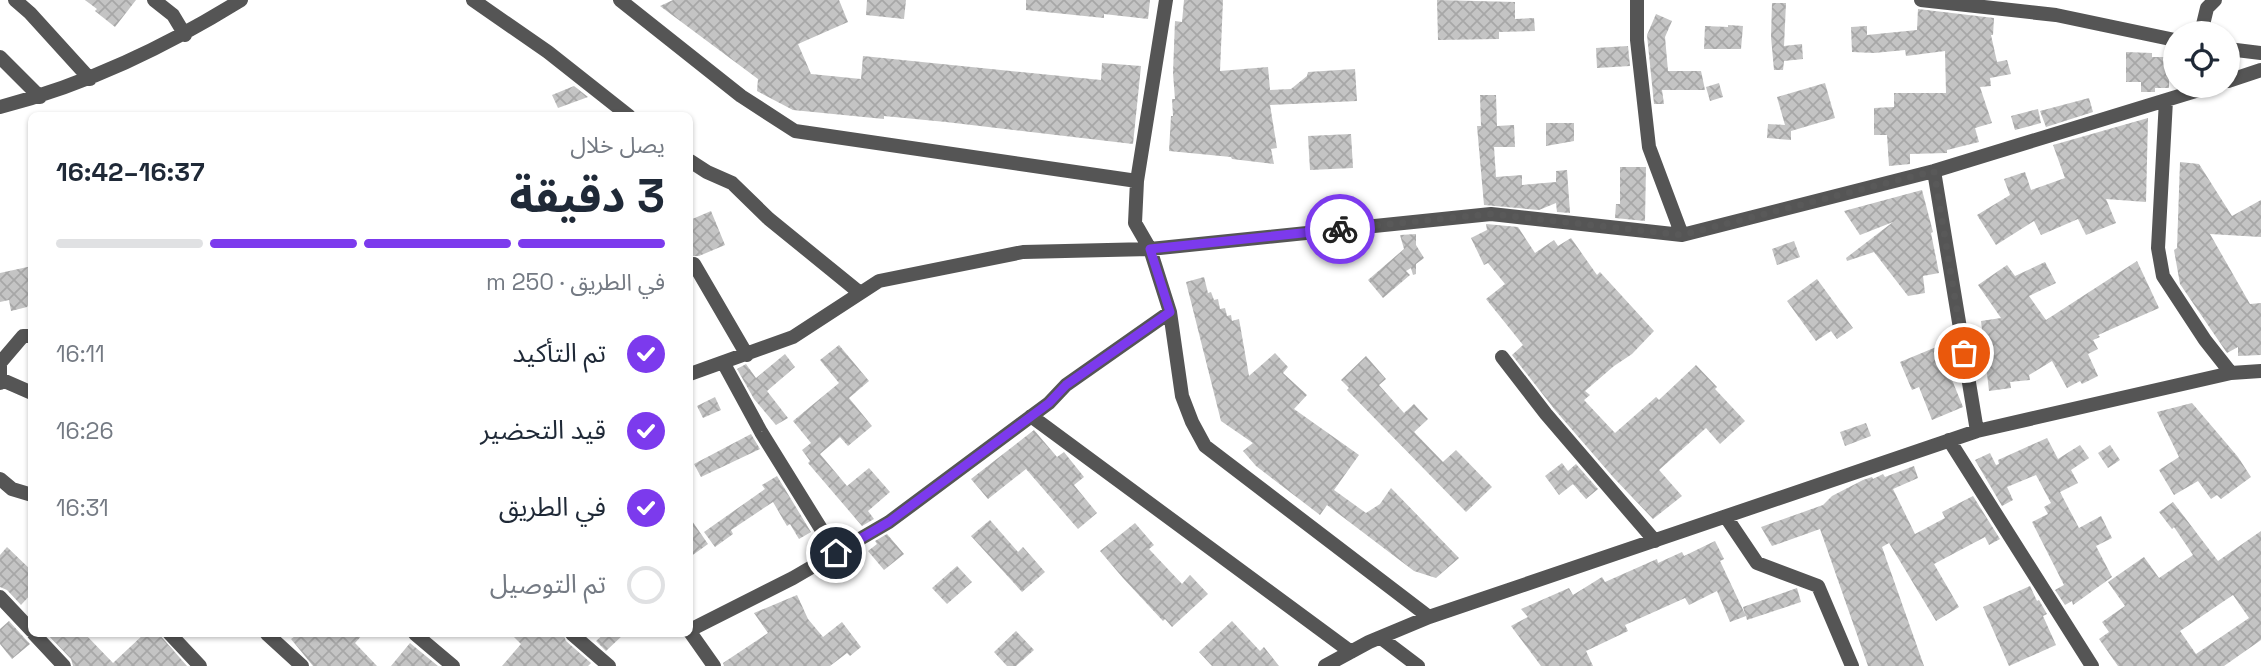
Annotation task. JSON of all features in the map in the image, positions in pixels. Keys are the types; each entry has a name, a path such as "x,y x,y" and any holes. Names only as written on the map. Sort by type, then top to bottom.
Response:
{"street":[{"path":"15,0 90,79"},
{"path":"154,0 173,15 185,35"},
{"path":"0,107 40,97 90,79 185,35 241,0"},
{"path":"473,0 548,52 624,112"},
{"path":"620,0 741,96 795,131 1137,181"},
{"path":"1166,0 1137,181 1135,223 1150,249 1170,312 1182,396 1192,422 1205,446 1429,617"},
{"path":"1637,0 1637,40 1649,147 1682,235"},
{"path":"1921,0 2056,15 2163,37"},
{"path":"2204,21 2207,8 2216,0"},
{"path":"2240,50 2261,53"},
{"path":"0,57 40,97"},
{"path":"2240,77 2261,70"},
{"path":"693,373 793,337 879,281 1023,252 1150,249 1491,214 1682,235 1934,171 2173,98"},
{"path":"2166,100 2158,248 2163,276 2204,340 2231,373"},
{"path":"693,163 732,183 769,219 860,293"},
{"path":"1934,171 1977,430"},
{"path":"694,264 747,355"},
{"path":"693,629 793,578 889,522 1049,403 1066,385 1170,312"},
{"path":"28,336 23,336 0,363 0,380 28,391"},
{"path":"1503,357 1546,414 1655,541"},
{"path":"724,364 761,432 836,553"},
{"path":"1325,666 1429,617 1977,430 2231,373 2261,371"},
{"path":"1031,416 1351,652"},
{"path":"1949,440 2092,666"},
{"path":"0,479 12,489 28,494"},
{"path":"1726,517 1757,563 1818,586 1852,666"},
{"path":"0,597 28,627"},
{"path":"693,635 714,666"},
{"path":"38,637 64,666"},
{"path":"173,637 200,666"},
{"path":"270,637 302,666"},
{"path":"419,637 453,666"},
{"path":"575,637 609,666"},
{"path":"1381,638 1418,666"}],"building":[{"path":"85,0 136,0 115,27"},
{"path":"673,0 839,0 848,22 798,44 811,74 861,79 863,56 1101,80 1102,63 1141,66 1133,144 946,122 793,110 757,91 758,79 660,6"},
{"path":"867,0 906,0 904,19 866,15"},
{"path":"1026,0 1150,0 1148,19 1104,14 1104,18 1026,10"},
{"path":"1184,0 1223,0 1220,71 1268,67 1270,90 1291,89 1307,76 1308,72 1355,69 1357,101 1270,105 1277,148 1271,149 1274,164 1169,151 1172,99 1175,99 1175,21 1182,22"},
{"path":"1437,0 1515,2 1515,19 1534,18 1535,31 1499,32 1499,39 1438,40"},
{"path":"1772,3 1786,3 1784,46 1802,44 1803,59 1784,61 1783,70 1774,70"},
{"path":"1918,9 1994,18 1991,35 1997,62 2007,60 2011,74 1990,78 1991,86 1980,87 1992,123 1975,128 1979,142 1947,150 1947,153 1910,154 1910,164 1889,166 1887,135 1874,135 1874,108 1894,107 1894,93 1946,93 1945,51 1906,56 1905,50 1852,52 1851,27 1867,26 1867,35 1917,30"},
{"path":"1656,14 1672,21 1665,37 1668,71 1701,71 1705,90 1662,90 1664,104 1654,104 1647,35"},
{"path":"1705,26 1743,26 1741,49 1704,49"},
{"path":"1628,46 1630,66 1597,68 1596,48"},
{"path":"2126,52 2152,53 2152,57 2163,57 2163,88 2155,88 2155,92 2141,92 2141,82 2126,82"},
{"path":"1719,83 1723,97 1710,101 1706,87"},
{"path":"1825,83 1835,118 1791,131 1791,140 1767,138 1768,124 1785,125 1777,97"},
{"path":"574,86 588,97 558,108 552,95"},
{"path":"1480,95 1496,95 1497,126 1514,125 1515,147 1494,147 1496,177 1522,175 1522,185 1556,182 1556,171 1567,170 1570,213 1557,212 1556,203 1539,210 1484,205 1477,126 1481,126"},
{"path":"2089,98 2093,112 2046,127 2040,111"},
{"path":"2038,109 2041,123 2015,130 2011,116"},
{"path":"2148,118 2146,202 2106,199 2116,223 2086,235 2078,219 2041,235 2034,221 1996,245 1977,215 2010,195 2004,179 2025,172 2031,190 2065,178 2053,145"},
{"path":"1546,123 1574,123 1574,141 1546,146"},
{"path":"1351,134 1353,168 1310,170 1308,136"},
{"path":"2180,162 2199,164 2232,216 2261,200 2261,237 2210,234 2250,304 2261,303 2261,355 2238,356 2238,347 2227,353 2180,284 2174,250 2177,248"},
{"path":"1620,167 1646,167 1645,221 1615,218 1616,204 1620,204"},
{"path":"1922,190 1933,232 1931,233 1939,273 1923,276 1925,293 1908,296 1874,252 1847,261 1846,258 1893,222 1860,235 1844,211"},
{"path":"711,211 725,245 693,256 693,219"},
{"path":"1486,224 1518,227 1535,253 1554,240 1558,246 1571,238 1597,275 1600,272 1654,331 1632,354 1585,391 1590,395 1584,400 1615,433 1656,397 1659,400 1696,365 1745,421 1720,444 1706,428 1659,470 1682,496 1653,519 1555,410 1512,355 1523,345 1486,299 1505,284 1488,263 1484,265 1471,238 1487,230"},
{"path":"1416,234 1416,245 1424,258 1416,264 1416,274 1413,275 1411,268 1406,271 1410,275 1383,298 1368,280 1404,249 1400,235"},
{"path":"1794,241 1800,257 1777,265 1772,249"},
{"path":"2137,261 2159,308 2098,335 2100,337 2093,340 2098,349 2088,354 2098,376 2067,388 2052,361 2029,375 2030,380 2010,382 2011,388 1989,391 1981,321 2001,318 1978,285 2007,265 2015,276 2045,262 2056,283 2029,296 2046,320"},
{"path":"28,267 27,307 11,311 9,300 0,302 0,273"},
{"path":"1204,277 1208,293 1211,292 1214,300 1218,299 1220,309 1225,308 1232,321 1239,319 1249,376 1275,353 1288,367 1283,373 1307,395 1294,409 1359,455 1334,490 1366,513 1380,504 1391,488 1459,558 1436,578 1414,571 1327,505 1320,515 1256,466 1243,451 1253,443 1221,421 1186,282"},
{"path":"1817,279 1853,328 1837,339 1831,331 1816,341 1787,301"},
{"path":"1946,343 1957,372 1950,375 1963,407 1932,420 1919,387 1912,390 1900,362"},
{"path":"839,345 869,381 849,398 872,426 848,446 840,437 820,454 847,486 869,468 890,492 868,511 874,519 862,526 808,463 810,461 802,450 811,443 793,421 839,383 820,360"},
{"path":"785,354 795,367 767,391 788,418 776,425 754,399 737,369 746,364 756,378"},
{"path":"1366,356 1386,379 1379,385 1404,413 1414,404 1428,419 1414,432 1443,462 1456,450 1492,487 1466,512 1347,390 1349,388 1341,380"},
{"path":"715,397 721,410 703,418 697,406"},
{"path":"2192,403 2238,457 2251,477 2221,499 2217,495 2211,499 2198,481 2174,495 2159,470 2179,457 2157,412"},
{"path":"1866,423 1871,436 1845,446 1840,432"},
{"path":"1034,430 1057,457 1064,452 1084,477 1074,485 1097,513 1078,529 1026,469 988,499 971,479"},
{"path":"751,434 760,449 701,477 694,464"},
{"path":"2047,438 2058,459 2080,445 2089,458 2071,470 2078,483 2060,492 2079,528 2101,516 2112,538 2096,546 2112,577 2073,605 2072,601 2065,605 2055,590 2064,585 2032,522 2048,514 2044,507 2051,503 2036,475 2007,487 2013,500 2002,506 1975,460 1990,453 1996,465 1999,464 1998,460"},
{"path":"2110,445 2120,460 2108,468 2098,453"},
{"path":"1562,463 1568,471 1576,464 1598,489 1586,499 1573,484 1559,495 1545,476"},
{"path":"1914,466 1918,478 1893,489 1915,534 1945,518 1942,512 1973,496 2000,539 1989,545 1985,537 1934,564 1959,607 1936,621 1889,543 1882,547 1924,666 1868,666 1820,529 1772,546 1761,527 1823,505 1832,496 1863,480 1883,474 1885,477"},
{"path":"777,476 811,532 799,539 790,524 787,526 773,502 731,530 733,534 715,547 704,532 765,489 762,485"},
{"path":"2173,502 2218,561 2261,531 2261,640 2224,666 2118,666 2099,639 2109,632 2102,622 2125,606 2108,582 2144,557 2159,578 2193,555 2174,527 2172,529 2159,512","holes":["2233,595 2249,618 2196,654 2180,631"]},
{"path":"990,520 1018,552 1023,547 1045,572 1022,592 971,536"},
{"path":"693,522 708,544 693,555"},
{"path":"1135,523 1154,545 1149,549 1182,584 1190,575 1208,594 1172,627 1165,619 1163,621 1100,551"},
{"path":"887,534 904,554 884,570 868,551 877,544 875,541"},
{"path":"1715,541 1724,559 1720,561 1745,614 1743,607 1797,588 1801,602 1747,620 1746,616 1730,622 1717,591 1689,605 1685,598 1625,625 1628,631 1586,651 1593,666 1541,666 1511,626 1528,617 1521,609 1569,588 1573,595 1602,577 1605,582 1657,559 1658,563 1682,552 1684,556"},
{"path":"7,547 28,567 28,597 21,605 7,590 0,587 0,555"},
{"path":"957,566 972,582 947,604 932,588"},
{"path":"2030,586 2047,614 2043,616 2056,645 2009,666 1983,607"},
{"path":"797,595 808,619 823,637 842,622 861,647 850,656 847,653 830,666 724,666 723,663 768,633 754,613"},
{"path":"9,621 30,644 12,659 0,644 0,629"},
{"path":"1232,621 1260,651 1264,647 1279,666 1212,666 1199,652"},
{"path":"1016,631 1034,650 1016,666 1007,666 994,652"},
{"path":"50,637 88,637 113,663 141,637 162,637 187,666 73,666 71,659"},
{"path":"360,637 355,643 377,666 313,666 291,639"},
{"path":"514,637 564,637 591,663 588,666 502,666 521,644"},
{"path":"601,637 621,637 606,651 596,641"},
{"path":"410,643 438,666 391,666"}],"way so far":[{"path":"1340,229 1491,214 1682,235 1934,171 1964,353"}],"route":[{"path":"836,553 889,522 1049,403 1066,385 1170,312 1150,249 1340,229"}]}
